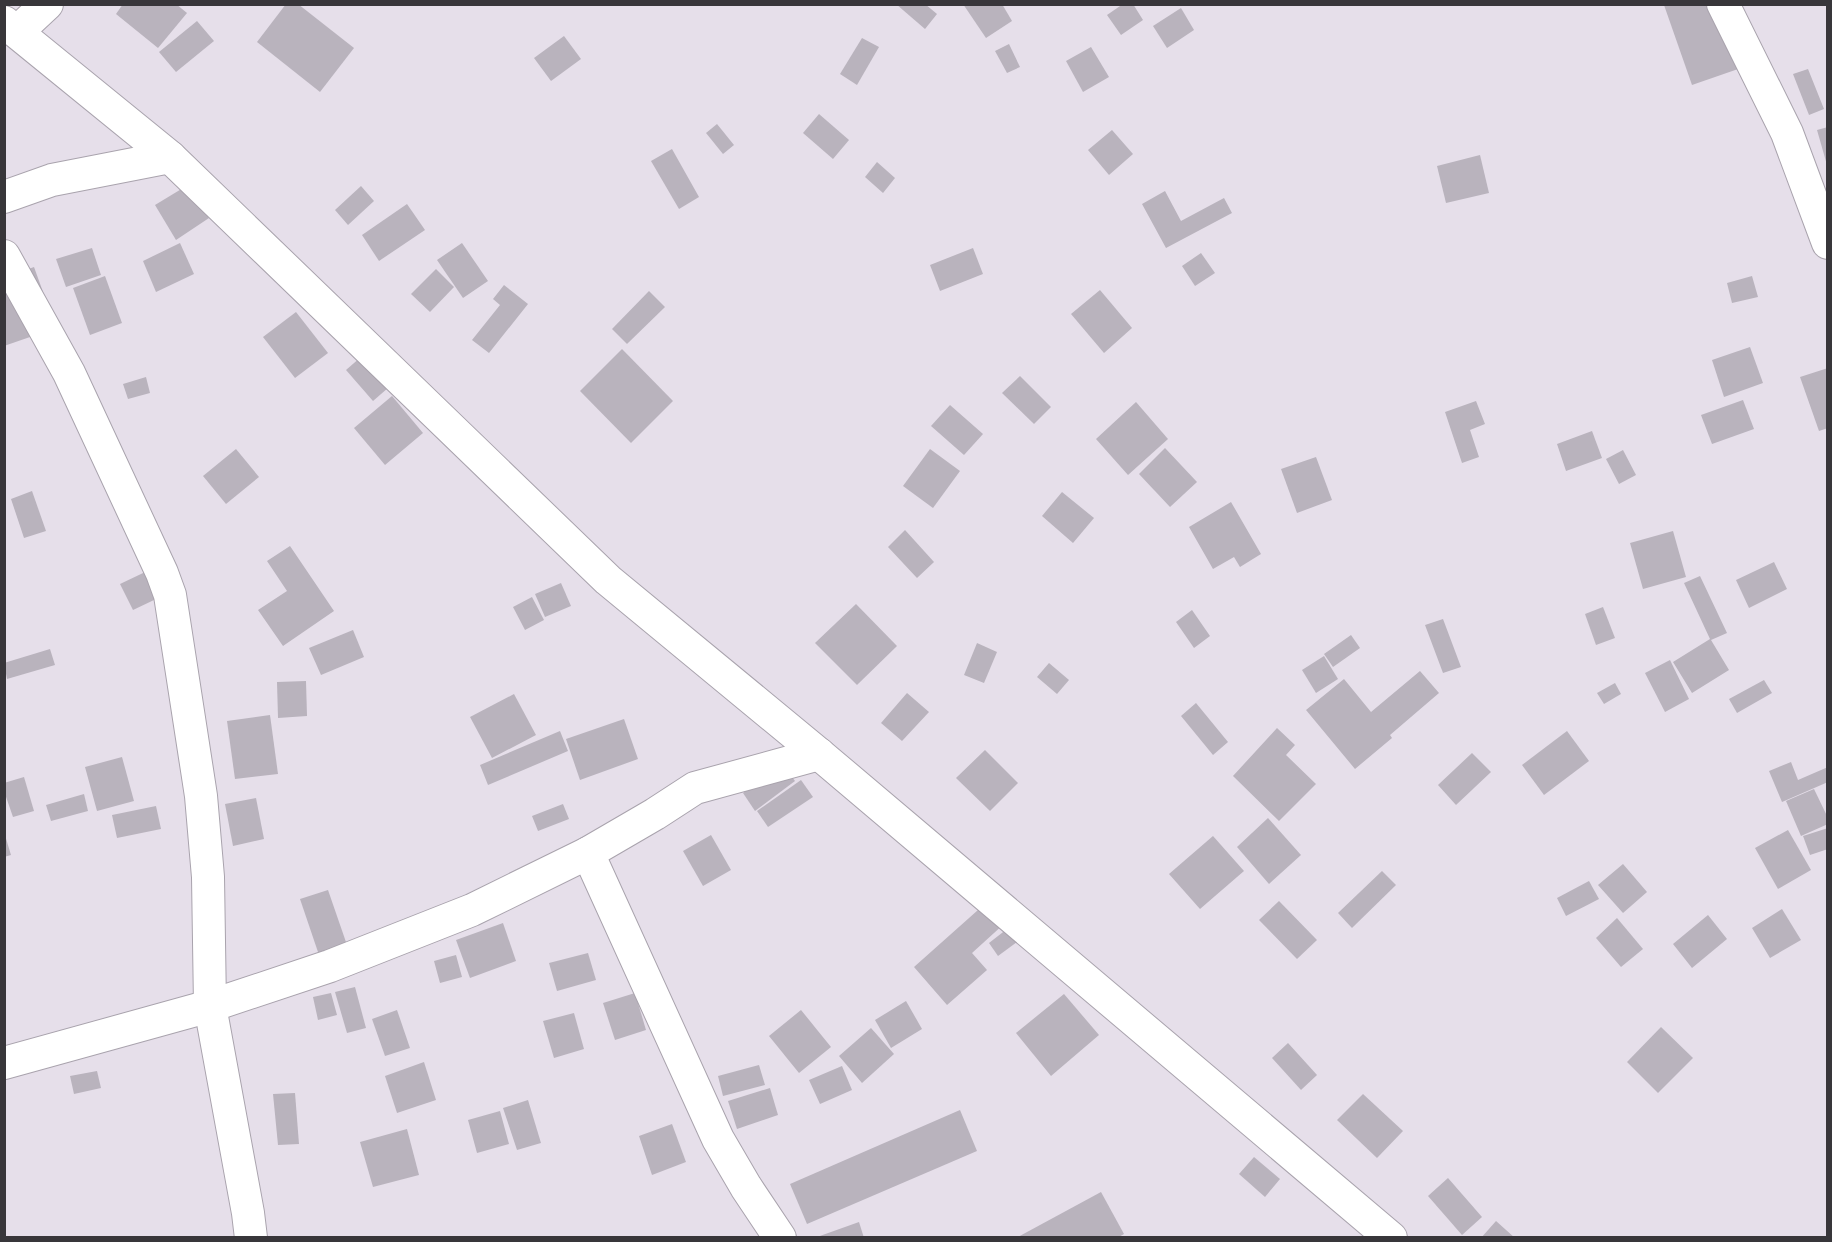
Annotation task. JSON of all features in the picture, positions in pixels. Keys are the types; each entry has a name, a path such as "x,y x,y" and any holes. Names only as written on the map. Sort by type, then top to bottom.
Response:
{"street":[{"path":"47,4 11,27 170,158 608,580 819,754 1391,1238"},
{"path":"1723,4 1787,133 1827,243"},
{"path":"4,197 52,180 170,158"},
{"path":"4,256 69,373 162,573 170,595 201,796 208,877 210,1006 251,1238"},
{"path":"4,1063 210,1006 330,966 472,910 588,853 695,788 819,754"},
{"path":"588,853 718,1140 780,1238"}],"building":[{"path":"123,4 176,4 187,13 158,48 116,14"},
{"path":"286,4 298,4 354,48 320,92 257,42"},
{"path":"896,4 925,4 937,14 925,29"},
{"path":"963,4 1002,4 1012,21 986,38"},
{"path":"1123,4 1133,4 1143,20 1121,35 1107,15"},
{"path":"1719,4 1741,68 1692,85 1664,5"},
{"path":"1181,8 1194,30 1167,48 1153,26"},
{"path":"197,21 214,41 176,72 159,52"},
{"path":"564,36 581,59 551,81 534,58"},
{"path":"862,38 879,47 857,85 840,74"},
{"path":"1009,44 1020,67 1007,73 995,51"},
{"path":"1091,47 1109,77 1083,92 1066,61"},
{"path":"1808,69 1824,109 1809,115 1793,74"},
{"path":"819,114 849,140 833,159 803,133"},
{"path":"717,124 734,145 723,154 706,133"},
{"path":"1828,127 1828,165 1827,165 1817,130"},
{"path":"1112,130 1133,154 1109,175 1088,150"},
{"path":"672,149 699,197 679,209 651,161"},
{"path":"1480,155 1489,193 1446,203 1437,166"},
{"path":"877,162 895,178 883,193 865,177"},
{"path":"188,185 209,218 176,240 155,205"},
{"path":"361,186 374,201 348,225 335,210"},
{"path":"1165,191 1181,221 1224,198 1232,213 1166,248 1142,204"},
{"path":"407,204 425,230 379,261 362,235"},
{"path":"180,243 194,274 156,292 143,261"},
{"path":"462,243 488,281 463,298 437,260"},
{"path":"92,248 101,275 66,287 56,259"},
{"path":"973,248 983,274 940,291 930,265"},
{"path":"1201,253 1215,273 1195,286 1182,266"},
{"path":"34,267 56,328 4,346 4,278"},
{"path":"436,269 454,287 430,312 411,294"},
{"path":"105,276 122,323 90,335 73,288"},
{"path":"1752,276 1758,297 1732,303 1727,283"},
{"path":"504,285 528,304 489,353 472,340 500,305 493,299"},
{"path":"1100,290 1132,328 1104,353 1071,314"},
{"path":"649,291 665,307 627,344 612,329"},
{"path":"296,312 328,353 295,378 263,337"},
{"path":"1750,347 1763,383 1724,397 1712,360"},
{"path":"622,349 673,401 631,443 580,391"},
{"path":"369,350 396,381 373,401 346,370"},
{"path":"1828,368 1828,428 1819,431 1800,377"},
{"path":"1020,376 1051,407 1034,424 1002,393"},
{"path":"146,377 150,393 128,399 123,384"},
{"path":"392,396 423,433 385,465 354,428"},
{"path":"1743,400 1754,429 1712,444 1701,415"},
{"path":"1476,401 1485,424 1470,430 1479,457 1462,463 1445,412"},
{"path":"1136,402 1168,439 1128,475 1096,439"},
{"path":"950,405 983,434 964,455 931,426"},
{"path":"1592,431 1602,458 1566,471 1557,444"},
{"path":"1165,448 1197,482 1170,507 1139,474"},
{"path":"236,449 259,477 226,504 203,476"},
{"path":"930,449 960,471 933,508 903,486"},
{"path":"1623,450 1636,475 1619,484 1606,459"},
{"path":"1316,457 1332,500 1297,513 1281,469"},
{"path":"32,491 46,531 24,538 11,499"},
{"path":"1062,492 1094,518 1073,543 1042,516"},
{"path":"1231,502 1261,554 1240,567 1234,557 1213,569 1189,527"},
{"path":"905,530 934,562 917,578 888,547"},
{"path":"1673,531 1686,577 1643,589 1630,543"},
{"path":"290,546 334,611 283,646 258,610 287,591 267,561"},
{"path":"1774,562 1787,589 1749,608 1736,580"},
{"path":"162,564 175,590 133,610 120,584"},
{"path":"1700,576 1727,633 1711,640 1729,670 1692,693 1673,662 1710,639 1684,583"},
{"path":"561,583 571,606 545,617 535,594"},
{"path":"532,597 544,620 525,630 513,607"},
{"path":"856,604 897,646 857,685 815,643"},
{"path":"1603,607 1615,638 1596,645 1585,614"},
{"path":"1192,610 1210,636 1194,648 1176,622"},
{"path":"1443,619 1461,667 1443,673 1425,625"},
{"path":"353,630 364,657 321,675 309,648"},
{"path":"1351,635 1360,648 1333,667 1324,654"},
{"path":"977,643 997,652 984,683 964,675"},
{"path":"50,649 55,665 7,679 4,663"},
{"path":"1324,656 1338,679 1316,693 1302,670"},
{"path":"1670,660 1689,699 1665,712 1645,673"},
{"path":"1049,663 1069,680 1057,694 1037,677"},
{"path":"1420,671 1439,693 1390,735 1392,738 1355,769 1306,710 1344,679 1371,712"},
{"path":"1764,680 1772,693 1737,713 1729,699"},
{"path":"306,681 307,716 278,718 277,682"},
{"path":"1615,683 1621,694 1604,704 1597,693"},
{"path":"907,693 929,712 902,741 881,723"},
{"path":"514,694 536,735 492,758 470,717"},
{"path":"1196,703 1228,742 1213,755 1181,716"},
{"path":"270,715 278,774 235,779 227,721"},
{"path":"624,719 638,759 580,780 566,739"},
{"path":"1277,728 1295,745 1286,755 1316,784 1279,821 1233,776"},
{"path":"560,731 568,751 488,785 480,765"},
{"path":"1567,731 1589,761 1544,795 1522,765"},
{"path":"985,750 1018,783 990,811 956,778"},
{"path":"1472,753 1491,772 1456,805 1438,785"},
{"path":"122,757 134,801 97,811 85,767"},
{"path":"1791,762 1798,780 1828,767 1828,782 1782,802 1769,771"},
{"path":"782,764 795,781 755,811 743,793"},
{"path":"24,777 34,811 13,817 4,791 4,783"},
{"path":"801,780 813,797 768,827 757,811"},
{"path":"1814,789 1828,818 1828,824 1801,836 1786,801"},
{"path":"84,794 88,811 51,821 46,805"},
{"path":"256,798 264,839 233,846 225,804"},
{"path":"563,804 569,819 538,831 532,816"},
{"path":"156,806 161,829 117,838 112,815"},
{"path":"1268,818 1301,855 1269,884 1237,847"},
{"path":"1828,828 1828,849 1810,855 1803,836"},
{"path":"1788,830 1811,870 1778,889 1755,848"},
{"path":"4,832 11,855 4,857"},
{"path":"711,835 731,870 703,886 683,851"},
{"path":"1213,836 1244,871 1200,909 1169,874"},
{"path":"1623,864 1647,892 1623,913 1598,885"},
{"path":"1382,871 1396,885 1352,928 1338,913"},
{"path":"1589,881 1599,899 1566,916 1557,898"},
{"path":"328,890 347,945 319,955 300,899"},
{"path":"1279,901 1317,940 1297,959 1259,920"},
{"path":"987,902 1005,923 972,953 987,970 947,1005 914,967"},
{"path":"1782,909 1801,940 1770,958 1752,928"},
{"path":"1708,915 1727,939 1692,968 1673,944"},
{"path":"1617,918 1643,949 1621,967 1596,938"},
{"path":"503,923 516,961 470,978 456,940"},
{"path":"1007,929 1017,942 998,956 989,943"},
{"path":"588,953 596,980 557,991 549,963"},
{"path":"456,955 462,977 440,983 434,961"},
{"path":"355,987 366,1028 347,1033 335,992"},
{"path":"331,993 337,1015 318,1020 313,997"},
{"path":"635,993 646,1030 615,1040 603,1003"},
{"path":"1064,994 1099,1035 1051,1076 1016,1033"},
{"path":"906,1001 922,1029 891,1048 875,1020"},
{"path":"397,1010 410,1048 385,1056 372,1019"},
{"path":"801,1010 831,1047 799,1073 769,1036"},
{"path":"574,1013 584,1049 554,1058 543,1021"},
{"path":"1661,1027 1693,1058 1658,1093 1627,1062"},
{"path":"871,1028 894,1054 862,1083 839,1056"},
{"path":"1288,1043 1317,1075 1301,1090 1272,1058"},
{"path":"424,1062 436,1100 397,1113 385,1076"},
{"path":"759,1065 765,1085 723,1096 718,1076"},
{"path":"842,1066 852,1090 820,1104 809,1080"},
{"path":"97,1071 101,1088 74,1094 70,1076"},
{"path":"770,1088 778,1115 737,1129 728,1101"},
{"path":"295,1093 299,1144 278,1145 273,1094"},
{"path":"1363,1094 1403,1131 1377,1158 1337,1120"},
{"path":"528,1100 541,1143 517,1150 503,1108"},
{"path":"960,1110 977,1151 807,1224 790,1184"},
{"path":"500,1111 509,1144 477,1153 468,1120"},
{"path":"672,1124 686,1162 652,1175 639,1136"},
{"path":"407,1129 419,1175 373,1187 360,1142"},
{"path":"1254,1157 1280,1179 1265,1197 1239,1174"},
{"path":"1448,1178 1482,1217 1462,1235 1428,1196"},
{"path":"1101,1192 1124,1234 1117,1238 1016,1238"},
{"path":"1496,1221 1515,1238 1481,1238"},
{"path":"859,1222 864,1238 817,1238 817,1237"}]}
